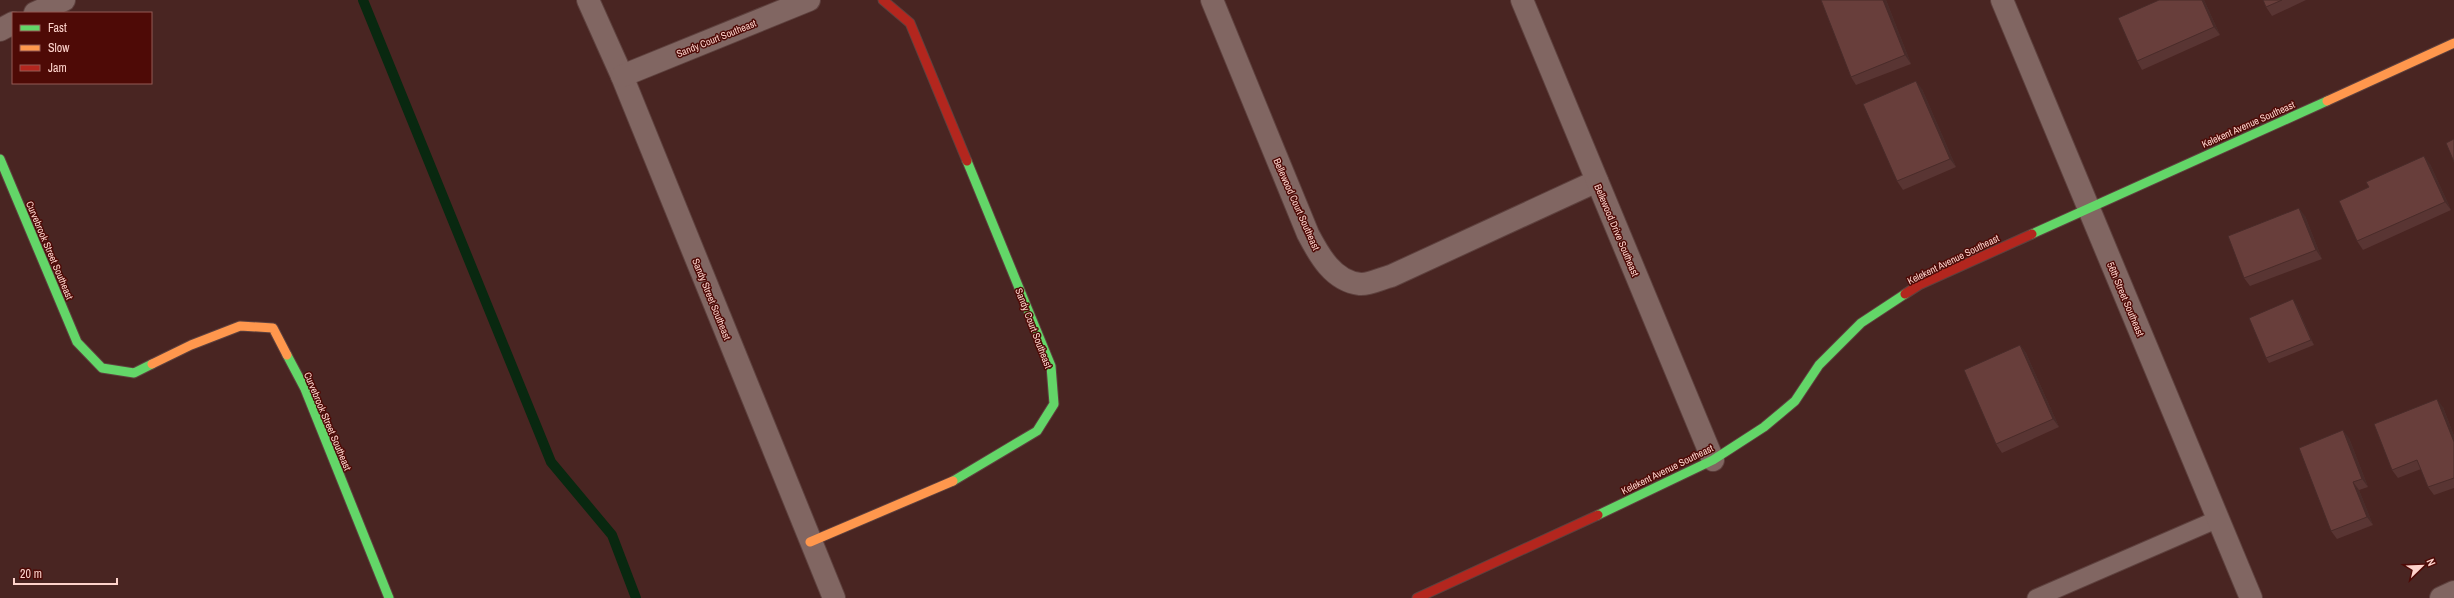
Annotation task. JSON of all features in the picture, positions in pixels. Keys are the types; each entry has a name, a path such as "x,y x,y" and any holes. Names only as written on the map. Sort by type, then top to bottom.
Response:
{"street":[{"path":"37,12 64,0"},
{"name":"Sandy Street Southeast","path":"588,0 622,76 834,598"},
{"name":"Sandy Court Southeast","path":"622,76 809,0"},
{"name":"Sandy Court Southeast","path":"810,542 956,480 1037,431 1054,404 1051,366 910,23 883,0"},
{"name":"Bellewood Court Southeast","path":"1212,0 1308,234 1321,259 1342,278 1361,284 1391,276 1597,181"},
{"name":"Bellewood Drive Southeast","path":"1522,0 1713,460"},
{"name":"56th Street Southeast","path":"2002,0 2087,208 2251,598"},
{"path":"0,30 12,24"},
{"name":"Kelekent Avenue Southeast","path":"1417,598 1534,546 1713,460 1764,427 1795,401 1819,365 1861,323 1919,285 2454,43"},
{"name":"Curvebrook Street Southeast","path":"0,160 77,342 102,368 134,373 191,345 240,326 273,328 305,389 389,598"},
{"path":"2441,598 2454,592"}],"lane":[{"path":"2036,598 2218,519"}],"building":[{"path":"1821,0 1883,0 1905,55 1851,77"},
{"path":"2159,0 2202,0 2214,27 2137,61 2118,18"},
{"path":"2263,0 2282,0 2266,7"},
{"path":"1916,81 1950,159 1897,181 1863,104"},
{"path":"2454,139 2454,162 2446,143"},
{"path":"2424,156 2445,202 2357,241 2339,201 2369,187 2366,182"},
{"path":"2299,208 2316,250 2244,278 2228,236"},
{"path":"2293,299 2311,340 2266,358 2249,318"},
{"path":"2020,345 2053,419 1996,444 1964,370"},
{"path":"2437,399 2454,442 2454,478 2428,487 2417,460 2392,470 2374,424"},
{"path":"2343,430 2362,479 2353,482 2367,517 2331,531 2299,448"}],"waterway":[{"path":"363,0 551,462 612,535 636,598"}],"traffic: fast":[{"path":"2032,234 2327,101"},
{"path":"0,159 77,342 102,368 134,373 152,364"},
{"path":"953,481 1037,431 1054,404 1051,366 967,161"},
{"path":"1598,515 1713,460 1764,427 1795,401 1819,365 1861,323 1905,294"},
{"path":"287,355 305,389 389,598"}],"traffic: slow":[{"path":"2327,101 2454,43"},
{"path":"152,364 191,345 240,326 273,328 287,355"},
{"path":"810,542 953,481"}],"traffic: jam":[{"path":"883,0 910,23 967,161"},
{"path":"1905,294 1919,285 2032,234"},
{"path":"1417,598 1598,515"}]}
